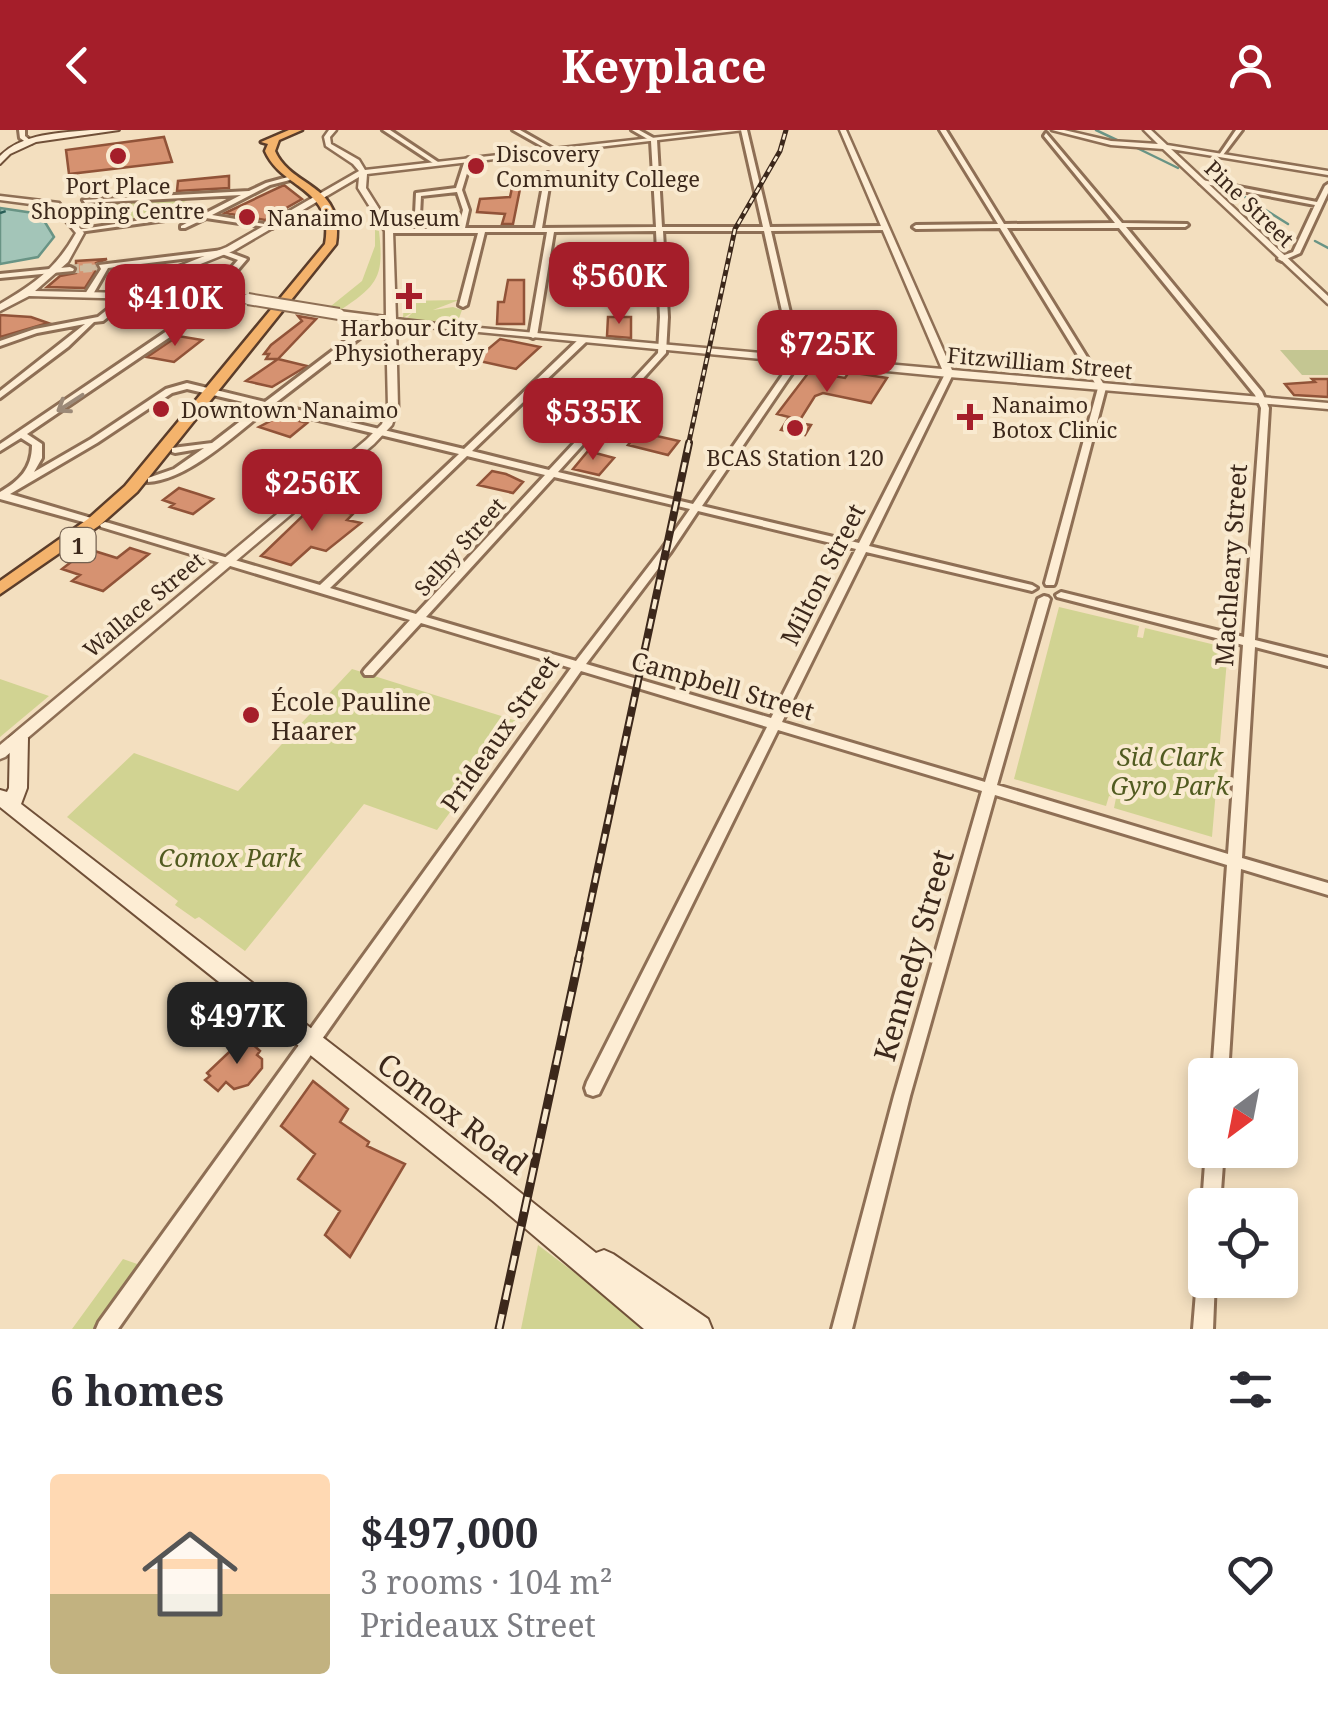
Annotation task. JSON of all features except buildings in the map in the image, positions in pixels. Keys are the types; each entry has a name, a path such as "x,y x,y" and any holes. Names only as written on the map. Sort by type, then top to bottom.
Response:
{"highway":[{"path":"297,130 260,146 258,153 288,179 319,198"},
{"path":"280,135 270,151 274,160 319,198"},
{"name":"1","path":"0,590 99,523 131,489 198,403 213,391 330,244 334,222 319,198"},
{"name":"1","path":"0,604 151,480 211,403 213,391"}],"main road":[{"path":"0,162 8,149 28,142 116,130"},
{"path":"5,801 18,788 18,738"},
{"name":"Comox Road","path":"5,801 218,967 309,1044 538,1220 665,1329"},
{"name":"Comox Road","path":"538,1220 698,1329"}],"street":[{"path":"22,130 28,142"},
{"path":"386,130 438,164"},
{"path":"516,130 554,151"},
{"path":"635,130 654,140"},
{"path":"0,344 35,331 105,316 155,279 223,252 362,172 743,130 796,360"},
{"path":"843,130 949,374"},
{"path":"943,130 1102,388"},
{"name":"Pine Street","path":"1148,130 1328,302"},
{"path":"1222,154 1239,130"},
{"path":"329,131 328,146 356,162 362,172 365,195 388,229 393,411 380,432"},
{"path":"1050,133 1111,143 1165,146 1328,172"},
{"path":"1050,133 1263,402"},
{"path":"654,140 664,348"},
{"path":"461,231 466,210 459,190 468,160"},
{"path":"538,230 548,176"},
{"path":"183,228 248,193 288,179"},
{"path":"344,182 362,183"},
{"path":"1202,182 1318,204"},
{"path":"1282,259 1296,254 1328,186"},
{"path":"388,229 418,215 418,194 459,190"},
{"path":"85,201 248,193"},
{"path":"0,198 56,205 79,230 80,237 52,272 0,311"},
{"path":"79,230 207,215 270,227"},
{"path":"916,227 1185,225"},
{"path":"388,229 885,228"},
{"path":"533,336 550,230"},
{"path":"463,305 482,231"},
{"path":"0,448 175,331 243,261 223,252 104,267 89,294"},
{"path":"0,276 70,269"},
{"name":"Fitzwilliam Street","path":"25,293 248,299 391,322 1328,406"},
{"path":"0,395 42,358 87,330 91,320"},
{"path":"151,480 178,471 372,325 391,322"},
{"path":"322,590 583,340"},
{"name":"Selby Street","path":"369,672 664,348"},
{"name":"Prideaux Street","path":"106,1329 578,666 696,507 796,360"},
{"name":"Milton Street","path":"593,1088 949,374"},
{"path":"1,495 169,391 186,386 1047,591 1328,662"},
{"name":"Kennedy Street","path":"842,1329 902,1096 1102,388"},
{"name":"Machleary Street","path":"1221,1058 1263,402"},
{"name":"Wallace Street","path":"0,753 380,432"},
{"path":"23,434 37,444 38,451 24,482"},
{"path":"175,450 211,444"},
{"name":"Campbell Street","path":"1,495 1328,889"},
{"path":"1203,1329 1205,1298"}],"green space":[{"path":"196,195 152,216 120,223 89,218 76,209 77,204"},
{"path":"375,230 379,231 381,258 376,278 342,309 331,306 362,281 375,246"},
{"path":"459,300 433,310 462,310 457,324 406,319 413,312 403,318 404,301"},
{"path":"1280,350 1328,350 1328,375 1302,375"},
{"name":"Sid Clark Gyro Park","path":"1059,607 1139,626 1137,637 1143,638 1145,628 1228,648 1212,837 1114,808 1116,798 1109,796 1106,806 1014,779"},
{"name":"Comox Park","path":"352,669 517,721 437,830 364,804 245,951 199,917 195,919 175,905 178,901 67,817 134,753 238,791"},
{"path":"0,679 49,696 0,737"},
{"path":"538,1245 649,1329 521,1329"},
{"path":"123,1259 140,1265 93,1329 72,1329"}],"shaded area":[{"path":"0,208 40,214 54,237 38,257 0,264"}],"waterway":[{"path":"1096,130 1121,142"},
{"path":"1135,147 1178,168"},
{"path":"1237,192 1288,224"},
{"path":"1315,241 1328,248"}],"ferry route":[{"path":"0,213 6,211"}],"tunnel":[{"path":"70,269 102,267"}],"railway":[{"path":"688,446 735,229 780,151 786,130"},
{"path":"578,961 689,443"},
{"path":"499,1329 579,958"}],"place":[{"name":"Port Place Shopping Centre","path":"118,156"},
{"name":"Discovery Community College","path":"476,166"},
{"name":"Nanaimo Museum","path":"247,217"},
{"name":"Harbour City Physiotherapy","path":"409,296"},
{"name":"Downtown Nanaimo","path":"161,409"},
{"name":"Nanaimo Botox Clinic","path":"970,417"},
{"name":"BCAS Station 120","path":"795,428"},
{"name":"École Pauline Haarer","path":"251,715"}]}
